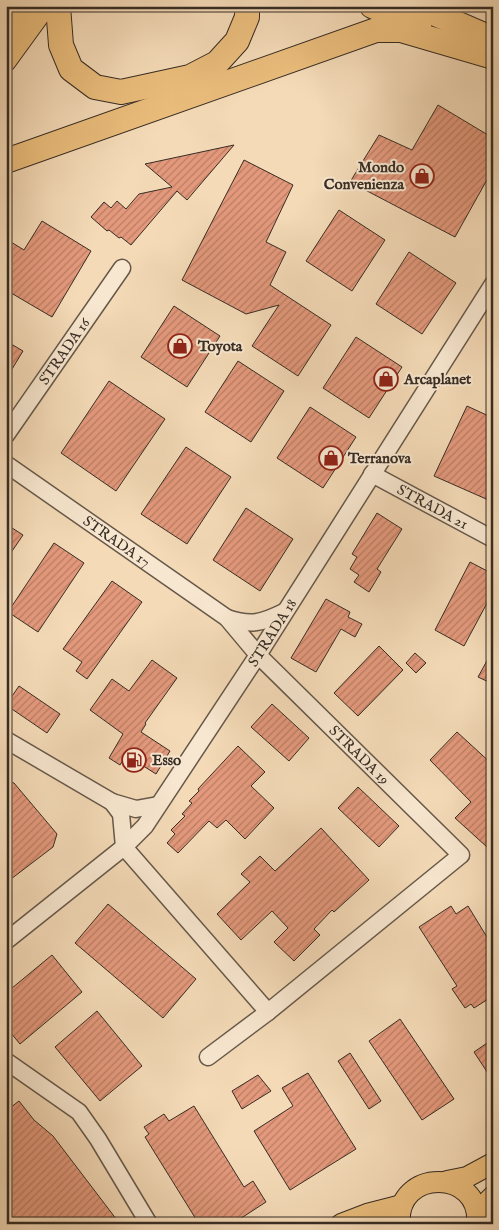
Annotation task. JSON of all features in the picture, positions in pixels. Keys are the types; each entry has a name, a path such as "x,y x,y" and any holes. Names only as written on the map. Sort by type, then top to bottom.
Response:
{"highway":[{"path":"58,6 61,45 72,69 95,87 121,92 190,76 217,63 237,41 247,17 248,6"},
{"path":"372,6 492,48"},
{"path":"417,6 492,48"},
{"path":"440,6 492,48"},
{"path":"6,161 376,30 401,30 492,48"}],"main road":[{"path":"6,62 46,6"},
{"path":"341,1224 367,1214 401,1214 410,1194 420,1185 433,1181 446,1181 467,1177 493,1163"},
{"path":"446,1181 462,1188 473,1200 477,1220"},
{"path":"477,1220 485,1204 493,1196"}],"street":[{"name":"STRADA 16","path":"6,435 122,268"},
{"name":"STRADA 18","path":"6,941 124,847 145,826 258,656 284,612 493,284"},
{"name":"STRADA 17","path":"6,464 227,618 258,656"},
{"name":"STRADA 21","path":"372,474 493,539"},
{"name":"STRADA 17","path":"227,618 242,623 256,623 284,612"},
{"name":"STRADA 19","path":"258,656 461,855 268,1012"},
{"path":"6,740 112,802 136,809 158,805"},
{"path":"112,802 122,814 124,847 268,1012 208,1057"},
{"path":"6,1062 79,1112 98,1139 149,1224"}],"building":[{"name":"Mondo Convenienza","path":"438,105 493,138 493,169 455,237 350,182 379,135 412,150"},
{"path":"234,145 187,200 177,191 131,245 109,230 107,231 91,217 104,202 111,208 117,201 126,209 139,194 172,187 145,164"},
{"path":"244,160 293,185 266,242 286,252 270,285 331,325 298,376 252,346 279,305 246,314 182,280"},
{"path":"339,210 385,240 352,291 306,261"},
{"path":"42,221 91,251 52,317 6,290 6,239 24,250"},
{"path":"409,252 456,283 422,334 376,304"},
{"name":"Toyota","path":"174,306 220,336 187,387 141,357"},
{"path":"356,337 402,367 369,418 323,388"},
{"path":"6,341 23,351 6,379"},
{"path":"238,361 284,391 251,442 205,412"},
{"path":"109,381 165,419 116,491 61,453"},
{"path":"467,406 493,418 493,502 434,476"},
{"path":"310,407 356,437 323,488 277,458"},
{"path":"186,447 231,477 187,544 141,514"},
{"path":"246,508 293,539 260,591 213,560"},
{"path":"377,513 402,529 377,569 381,572 369,592 354,582 359,575 350,569 357,557 352,554"},
{"path":"6,524 23,535 6,560"},
{"path":"54,543 84,563 38,632 8,612"},
{"path":"470,562 493,574 493,592 464,646 435,630"},
{"path":"112,581 142,602 87,679 76,671 82,662 63,649"},
{"path":"326,599 350,612 348,617 362,624 355,637 341,629 316,672 291,658"},
{"path":"379,646 403,670 358,716 334,693"},
{"path":"493,650 493,684 478,677"},
{"path":"415,653 426,663 416,673 406,663"},
{"path":"152,660 177,678 145,723 141,732 170,751 156,774 126,755 120,765 109,758 123,734 90,710 112,679 129,691"},
{"path":"19,686 60,714 47,733 6,705"},
{"path":"272,704 309,738 289,761 251,727"},
{"path":"457,732 493,765 493,841 487,847 455,818 471,802 430,760"},
{"path":"238,746 265,772 251,786 274,808 245,839 226,820 217,828 209,821 178,853 167,843 175,834 171,830 185,816 182,814 192,803 189,801 199,791 198,789"},
{"path":"6,781 14,783 57,834 53,847 11,879 6,876"},
{"path":"358,787 399,826 379,847 338,808"},
{"path":"321,828 369,880 334,912 332,910 314,929 320,935 294,961 274,942 288,928 272,911 241,940 217,914 250,882 241,874 260,856 275,871"},
{"path":"108,904 196,979 163,1018 75,943"},
{"path":"451,906 456,914 468,906 493,947 493,996 474,1008 471,1004 465,1008 452,989 457,986 419,927"},
{"path":"52,955 82,992 20,1044 6,1027 6,993"},
{"path":"97,1011 142,1066 100,1101 55,1047"},
{"path":"400,1019 454,1099 422,1120 369,1041"},
{"path":"493,1039 493,1081 474,1052"},
{"path":"350,1053 381,1101 369,1109 338,1061"},
{"path":"308,1073 356,1149 290,1190 254,1131 293,1106 282,1088"},
{"path":"258,1075 271,1091 242,1109 232,1091"},
{"path":"19,1101 34,1120 53,1136 120,1224 14,1224 6,1214 6,1111"},
{"path":"194,1106 244,1187 253,1181 266,1202 232,1224 199,1224 145,1137 149,1134 144,1127 164,1114 169,1121"}],"place":[{"name":"Mondo Convenienza","path":"422,176"},
{"name":"Toyota","path":"180,346"},
{"name":"Arcaplanet","path":"386,379"},
{"name":"Terranova","path":"331,458"},
{"name":"Esso","path":"134,760"}]}
